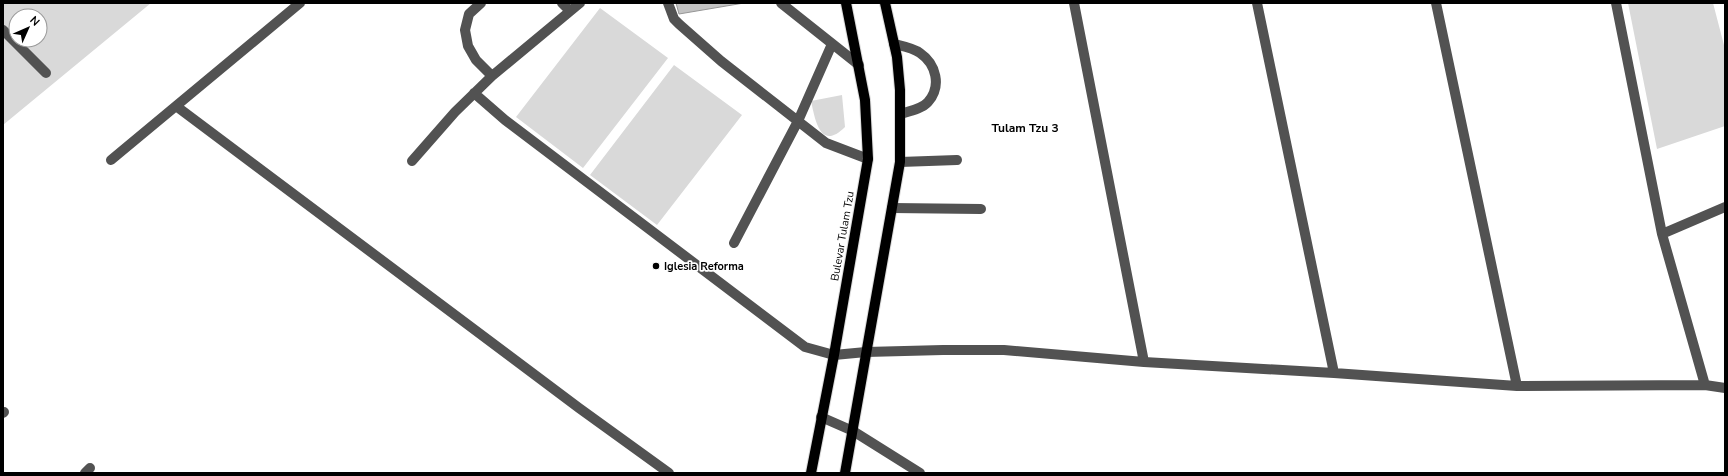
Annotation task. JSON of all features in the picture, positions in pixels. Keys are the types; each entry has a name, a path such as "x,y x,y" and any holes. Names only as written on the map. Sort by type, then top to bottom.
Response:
{"main road":[{"name":"Bulevar Tulam Tzu","path":"811,473 834,355 868,159 865,100 846,3"},
{"path":"845,473 900,162 900,90 894,44 885,3"}],"street":[{"path":"111,160 300,3"},
{"path":"481,3 469,14 465,30 468,46 476,60 492,76"},
{"path":"562,3 570,11"},
{"path":"412,161 455,112 492,76 580,3"},
{"path":"668,3 674,19 679,24 721,61 826,143 868,159"},
{"path":"781,3 858,65"},
{"path":"1074,3 1144,362"},
{"path":"1257,3 1334,372"},
{"path":"1436,3 1517,386"},
{"path":"1616,3 1662,234 1705,384"},
{"path":"3,30 46,73"},
{"path":"734,243 798,121 832,44"},
{"path":"894,44 920,54 933,66 937,82 934,92 928,102 918,109 900,114"},
{"path":"474,93 504,120 805,347 834,355 866,352 1004,350 1144,362 1334,372 1517,386 1705,384 1725,388"},
{"path":"176,106 579,408 670,473"},
{"path":"900,162 957,160"},
{"path":"1662,234 1725,207"},
{"path":"892,208 981,209"},
{"path":"821,417 853,431 920,473"}],"shaded area":[{"path":"3,3 151,3 3,125"},
{"path":"1628,3 1713,3 1725,49 1725,126 1657,149"},
{"path":"600,8 668,58 583,168 516,117"},
{"path":"674,65 742,115 657,225 590,175"},
{"path":"842,95 845,127 837,134 830,136 824,135 817,124 811,101"}],"building":[{"path":"676,3 744,3 679,14"}],"place":[{"name":"Iglesia Reforma","path":"656,266"}],"district":[{"name":"Tulam Tzu 3","path":"1025,128"}]}
